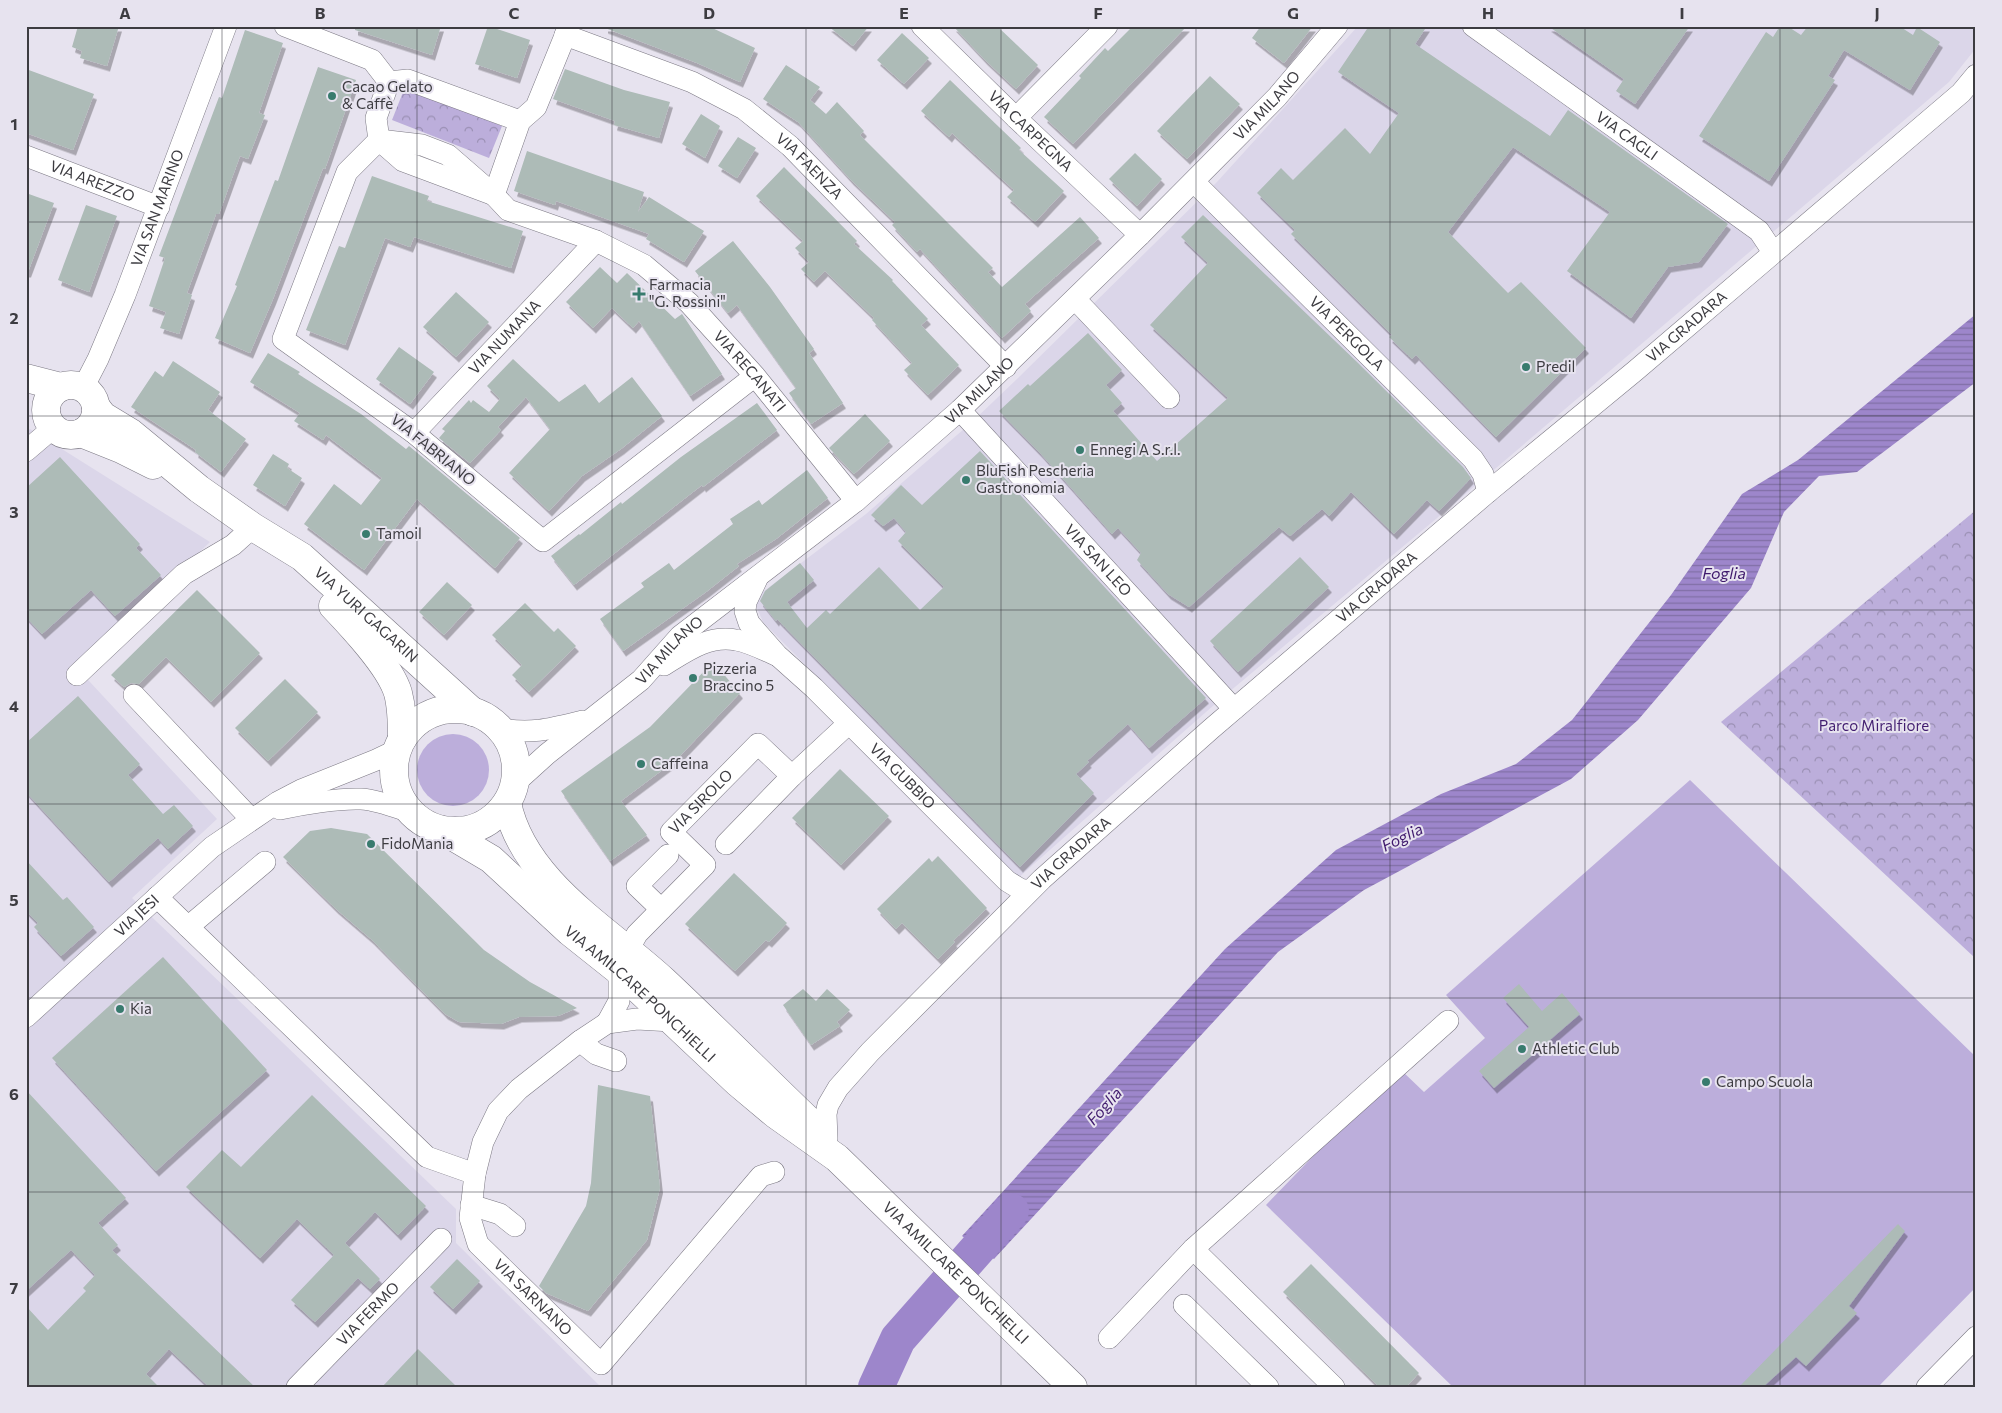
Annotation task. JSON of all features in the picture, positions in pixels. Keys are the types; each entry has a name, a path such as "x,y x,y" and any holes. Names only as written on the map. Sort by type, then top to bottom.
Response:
{"main road":[{"name":"VIA YURI GAGARIN","path":"26,378 80,394 103,416 131,433 199,489 253,527 302,557 473,712"},
{"path":"42,417 50,396 80,394 93,423 81,433"},
{"name":"VIA YURI GAGARIN","path":"42,417 62,434 81,433 121,449 199,489"},
{"name":"VIA YURI GAGARIN","path":"253,527 357,630 383,666 398,691 402,716 400,744"},
{"path":"446,710 460,710 483,716 499,729 507,738 514,754 516,771 511,793 494,816 478,826 454,832 425,824 410,812 398,794 393,772 400,744 410,728 433,714 446,710"},
{"name":"VIA AMILCARE PONCHIELLI","path":"511,793 510,817 519,840 537,865 623,961 672,1021 738,1083 775,1114 832,1148"},
{"name":"VIA AMILCARE PONCHIELLI","path":"442,830 491,859 570,932 623,961 692,1008 1068,1381"}],"street":[{"name":"VIA SAN MARINO","path":"80,394 98,359 122,303 226,26"},
{"path":"285,26 372,60 389,82"},
{"name":"VIA CARPEGNA","path":"922,26 1140,235"},
{"path":"1016,118 1107,26"},
{"name":"VIA MILANO","path":"511,793 546,754 641,680 680,636 856,501 960,410 1194,182 1283,91 1337,26"},
{"name":"VIA CAGLI","path":"1473,26 1759,231 1773,252"},
{"path":"389,82 376,118 379,140 404,161 494,195 520,121 536,107 567,30"},
{"name":"VIA FAENZA","path":"567,30 692,82 744,109 790,146 1006,367"},
{"name":"VIA GRADARA","path":"832,1148 826,1114 828,1105 838,1088 870,1052 1029,891 1234,710 1488,492 1634,371 1961,93 1976,75"},
{"path":"389,82 408,80 520,121"},
{"name":"VIA FABRIANO","path":"379,140 347,172 283,339 414,432 543,541 755,376"},
{"name":"VIA AREZZO","path":"26,156 159,207"},
{"name":"VIA PERGOLA","path":"1194,182 1473,459 1483,474 1488,492"},
{"name":"VIA RECANATI","path":"494,195 508,210 596,241 644,265 689,303 755,376 856,501"},
{"name":"VIA NUMANA","path":"414,432 596,241"},
{"path":"1075,299 1169,398"},
{"name":"VIA SAN LEO","path":"960,410 1234,710"},
{"path":"26,451 42,417"},
{"path":"77,675 184,574 233,545 253,527"},
{"name":"VIA GUBBIO","path":"758,577 748,594 745,611 749,623 777,655 814,688 1007,881 1020,889 1029,891"},
{"name":"VIA GUBBIO","path":"641,680 705,641 737,640 777,655"},
{"path":"134,695 251,819"},
{"name":"VIA MILANO","path":"499,729 521,732 539,731 588,720"},
{"path":"726,844 792,776 848,724"},
{"name":"VIA JESI","path":"26,1018 212,847 278,802 301,790 376,760 400,744"},
{"name":"VIA SIROLO","path":"623,961 637,934 705,865 671,832 758,744 792,776"},
{"name":"VIA JESI","path":"251,819 281,809 305,804 361,799 387,804 410,812"},
{"path":"661,909 637,886 668,855"},
{"path":"188,927 265,862"},
{"path":"157,897 427,1157 475,1174"},
{"name":"VIA SARNANO","path":"607,1023 619,1001 623,961"},
{"name":"VIA SARNANO","path":"672,1021 637,1019 607,1023 580,1041 519,1089 498,1111 483,1142 475,1174 470,1218 478,1244 601,1364 761,1176 774,1172"},
{"path":"1109,1338 1193,1249 1448,1021"},
{"path":"580,1041 596,1054 616,1061"},
{"path":"471,1205 500,1214 515,1226"},
{"name":"VIA FERMO","path":"297,1387 440,1239"},
{"path":"1193,1249 1334,1387"},
{"path":"1184,1304 1268,1387"},
{"path":"1927,1387 1976,1337"}],"shaded area":[{"path":"1358,26 1976,26 1976,48 1949,82 1449,508 1223,697 1017,879 763,622 757,608 756,597 866,514 972,422 1217,182"},
{"path":"30,429 210,542 77,668 217,819 132,898 456,1209 456,1243 601,1387 26,1387 26,432"}],"green space":[{"path":"405,87 502,126 489,158 392,120"},
{"name":"Parco Miralfiore","path":"1976,510 1976,956 1974,957 1721,722"},
{"path":"446,734 460,734 479,744 489,763 489,777 479,796 460,806 446,806 427,796 417,777 417,763 427,744"},
{"name":"Campo Scuola","path":"1690,780 1976,1057 1976,1287 1878,1387 1453,1387 1266,1205 1359,1109 1402,1071 1424,1092 1485,1038 1446,995"}],"water":[{"name":"Foglia","path":"1976,314 1976,382 1857,472 1819,476 1784,512 1751,588 1638,720 1571,779 1364,890 1278,952 994,1259 962,1236 1225,949 1336,850 1441,794 1516,764 1572,720 1671,595 1742,494 1798,460"}],"building":[{"path":"78,26 119,26 107,66 80,58 82,51 72,47"},
{"path":"355,26 441,26 432,55 355,30"},
{"path":"488,26 530,40 517,78 475,64"},
{"path":"605,26 708,26 755,48 740,82 697,63 605,28"},
{"path":"828,26 869,26 853,46"},
{"path":"953,26 997,26 1038,65 1016,89"},
{"path":"1133,26 1187,26 1073,144 1044,117 1081,78 1079,76 1105,48 1108,51"},
{"path":"1261,26 1313,26 1284,63 1252,38"},
{"path":"1369,26 1427,26 1415,44 1550,136 1568,110 1728,224 1699,262 1668,267 1631,318 1567,271 1610,212 1513,147 1448,232 1508,293 1521,282 1586,348 1496,437 1416,355 1412,359 1389,337 1392,335 1291,234 1295,230 1257,193 1281,168 1293,180 1345,128 1370,154 1399,113 1338,72"},
{"path":"1548,26 1690,26 1635,104 1616,91 1624,79"},
{"path":"1780,26 1787,26 1801,35 1808,26 1899,26 1913,35 1917,27 1940,42 1910,90 1844,50 1828,76 1835,80 1769,181 1699,136 1766,32 1773,37"},
{"path":"245,30 283,43 259,113 265,115 248,159 240,156 219,214 216,214 187,293 192,295 179,334 160,328 166,312 149,306 165,258 159,256 219,97 222,98"},
{"path":"902,33 929,58 904,84 877,60"},
{"path":"786,65 820,87 810,100 826,114 837,102 864,131 860,135 993,268 988,272 1002,287 1080,217 1099,238 1025,304 1031,311 1002,338 920,249 917,252 892,225 895,222 851,180 798,122 763,99"},
{"path":"318,67 356,80 325,169 323,168 273,299 250,353 215,338 237,286 235,285 275,180 278,181"},
{"path":"26,69 94,94 73,150 26,133"},
{"path":"565,69 624,90 670,102 659,138 614,125 615,121 553,99"},
{"path":"1210,76 1240,104 1187,159 1157,131"},
{"path":"950,80 1021,148 1019,150 1064,191 1035,222 1007,197 1014,190 952,133 949,137 921,111"},
{"path":"701,114 720,126 705,158 682,144"},
{"path":"738,137 756,148 737,178 718,166"},
{"path":"527,151 644,192 638,212 649,197 704,231 684,262 646,239 649,234 556,201 555,205 514,191"},
{"path":"1135,153 1162,179 1137,206 1109,179"},
{"path":"784,167 857,241 854,244 893,280 928,319 921,325 959,365 928,395 904,370 912,363 872,320 874,318 825,271 814,282 801,269 809,262 795,248 803,241 756,196"},
{"path":"372,176 429,196 427,201 523,231 511,268 414,237 410,247 385,238 345,345 306,330 339,246 345,248"},
{"path":"26,193 54,203 28,272 26,272"},
{"path":"86,205 117,216 89,292 58,280"},
{"path":"1203,215 1356,361 1463,467 1471,478 1439,511 1427,500 1394,534 1351,492 1329,516 1322,509 1290,536 1279,527 1189,607 1168,594 1137,560 1141,553 1118,528 1112,534 1041,454 999,411 1028,384 1030,386 1088,333 1122,370 1106,385 1122,403 1113,411 1157,461 1228,398 1150,325 1208,263 1181,237"},
{"path":"733,241 770,287 814,349 809,353 843,403 811,424 789,393 796,388 737,305 728,313 695,271"},
{"path":"600,267 617,283 627,273 675,319 682,314 722,374 690,396 639,321 633,328 612,308 593,328 566,302"},
{"path":"456,292 489,322 456,357 423,327"},
{"path":"399,347 434,372 410,404 376,379"},
{"path":"268,353 300,372 298,374 361,414 406,449 409,446 520,538 495,568 417,499 364,570 304,524 334,484 361,505 382,478 326,435 323,440 294,421 300,413 250,382"},
{"path":"513,359 559,402 585,384 599,403 632,377 662,416 621,449 582,476 549,511 509,473 550,429 526,397 498,427 501,430 470,463 439,438 445,431 442,429 469,400 471,403 473,400 489,412 500,399 487,386"},
{"path":"173,361 220,392 208,410 246,439 221,472 195,452 196,450 131,407 155,371 163,377"},
{"path":"757,403 777,430 703,487 702,485 574,585 551,556 621,502 622,504 681,457"},
{"path":"865,414 890,441 854,474 829,448"},
{"path":"980,451 1206,698 1149,748 1128,724 1087,761 1089,762 1076,774 1094,793 1020,867 777,619 776,621 760,601 765,591 800,563 814,580 787,602 807,628 826,610 830,614 879,567 920,610 944,587 898,541 906,532 894,518 883,526 871,515 901,485 922,505"},
{"path":"273,454 289,464 287,468 302,478 285,506 253,485"},
{"path":"60,457 140,544 136,548 161,575 115,616 91,590 42,634 26,617 26,488"},
{"path":"807,470 828,498 776,539 737,564 739,566 706,592 623,651 600,619 644,587 641,583 669,563 674,570 733,524 730,519 759,500 762,505"},
{"path":"1300,557 1329,587 1238,672 1210,641"},
{"path":"447,582 472,605 444,635 419,612"},
{"path":"197,590 260,653 211,702 166,657 139,684 131,683 124,687 111,675"},
{"path":"525,603 554,632 558,628 576,646 529,692 512,675 522,665 492,635"},
{"path":"713,662 740,693 677,759 621,801 647,835 610,861 561,791 650,727"},
{"path":"285,679 318,712 268,761 235,728"},
{"path":"78,696 140,764 128,775 163,814 174,805 193,826 168,849 158,838 109,882 26,792 26,743"},
{"path":"840,769 889,816 841,865 792,818"},
{"path":"331,828 367,834 484,950 530,982 577,1008 558,1016 519,1017 501,1024 459,1022 445,1014 371,939 336,909 283,857 310,831"},
{"path":"938,856 987,908 953,941 955,942 938,959 902,923 896,929 877,909 929,858 932,862"},
{"path":"26,860 63,900 67,897 94,927 61,956 34,927 38,923 26,911"},
{"path":"734,873 787,923 769,942 766,940 735,971 685,924"},
{"path":"163,957 267,1070 156,1171 52,1058"},
{"name":"Athletic Club","path":"1519,984 1542,1011 1562,993 1580,1014 1494,1088 1479,1071 1529,1027 1503,998"},
{"path":"803,989 816,1001 827,989 850,1010 837,1022 840,1026 811,1045 783,1005"},
{"path":"598,1085 650,1096 660,1188 647,1240 588,1311 546,1293 539,1286 586,1206 591,1183"},
{"path":"26,1090 126,1198 98,1223 118,1245 112,1250 255,1387 209,1387 169,1349 146,1374 159,1387 26,1387 26,1306 48,1330 86,1291 83,1288 95,1275 71,1250 26,1291"},
{"path":"312,1095 426,1206 398,1235 375,1212 345,1243 380,1279 370,1289 358,1278 315,1322 291,1300 334,1255 297,1219 260,1258 186,1187 222,1150 241,1167"},
{"path":"1898,1224 1905,1231 1849,1306 1857,1313 1806,1366 1796,1357 1763,1387 1739,1387"},
{"path":"457,1259 480,1281 453,1309 430,1287"},
{"path":"1311,1264 1419,1373 1406,1387 1379,1387 1283,1292"},
{"path":"418,1349 457,1387 382,1387"}],"waterway":[{"name":"Foglia","path":"876,1387 898,1339 1011,1211"}],"place":[{"name":"Cacao Gelato & Caffè","path":"332,96"},
{"name":"Farmacia \"G. Rossini\"","path":"639,294"},
{"name":"Predil","path":"1526,367"},
{"name":"Ennegi A S.r.l.","path":"1080,450"},
{"name":"BluFish Pescheria Gastronomia","path":"966,480"},
{"name":"Tamoil","path":"366,534"},
{"name":"Pizzeria Braccino 5","path":"693,678"},
{"name":"Caffeina","path":"641,764"},
{"name":"FidoMania","path":"371,844"},
{"name":"Kia","path":"120,1009"},
{"name":"Athletic Club","path":"1522,1049"},
{"name":"Campo Scuola","path":"1706,1082"}]}
